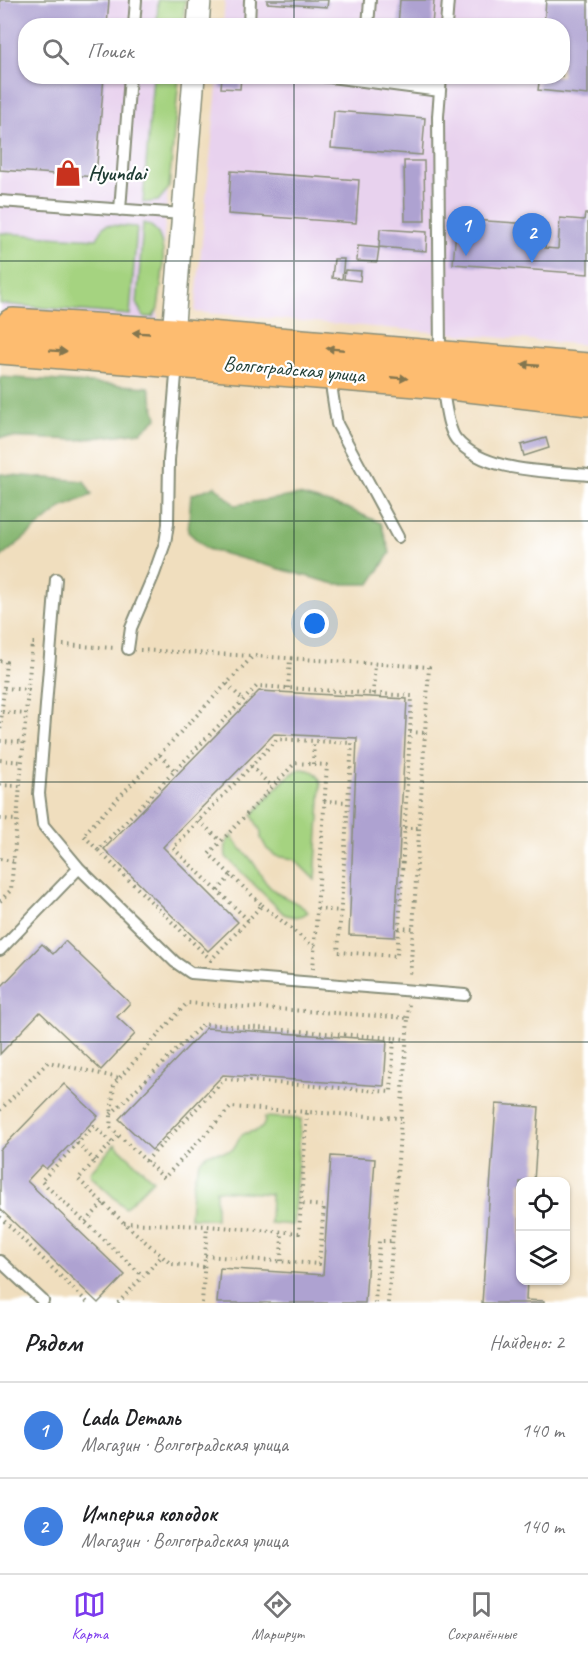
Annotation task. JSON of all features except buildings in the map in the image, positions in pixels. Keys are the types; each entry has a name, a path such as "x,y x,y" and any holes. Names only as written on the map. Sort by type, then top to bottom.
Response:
{"main road":[{"name":"Волгоградская улица","path":"0,324 175,347 328,372 588,370"},
{"name":"Волгоградская улица","path":"0,347 175,347 441,370 588,399"}],"street":[{"path":"199,18 200,0"},
{"path":"175,347 193,84"}],"lane":[{"path":"135,18 136,0"},
{"path":"249,18 250,0"},
{"path":"369,18 370,0"},
{"path":"447,18 448,0"},
{"path":"120,210 129,84"},
{"path":"395,84 440,91"},
{"path":"440,84 438,116 441,370 447,415 455,438 478,456 513,468 588,475"},
{"path":"0,201 183,214"},
{"path":"128,649 131,628 165,543 168,524 175,347"},
{"path":"328,372 337,424 398,537"},
{"path":"56,579 39,794 43,825 79,868 175,962 191,973 465,995"},
{"path":"0,950 79,868"},
{"path":"0,1261 43,1301 42,1303"}],"path":[{"path":"0,901 11,890 32,643 429,667 410,991 388,1303"},
{"path":"253,656 83,835 211,960 262,905"},
{"path":"288,688 290,659"},
{"path":"0,661 6,662 0,732"},
{"path":"373,694 375,664"},
{"path":"227,684 243,700"},
{"path":"98,850 257,686 412,696 397,956 338,952 352,743 277,739 173,848 248,920"},
{"path":"4,688 48,691"},
{"path":"2,712 26,714"},
{"path":"410,732 426,733"},
{"path":"0,741 23,742"},
{"path":"313,764 314,741"},
{"path":"160,755 175,771"},
{"path":"0,760 22,762"},
{"path":"312,983 315,948 327,765 295,763 209,854 262,905 315,948"},
{"path":"251,766 272,787"},
{"path":"0,784 20,786"},
{"path":"324,801 348,802"},
{"path":"0,819 17,820"},
{"path":"199,821 221,842"},
{"path":"404,828 420,828"},
{"path":"0,860 14,861"},
{"path":"218,891 231,875"},
{"path":"317,909 341,911"},
{"path":"399,928 413,929"},
{"path":"401,1118 231,1107 164,1178 110,1127 114,1084 187,1002 408,1018"},
{"path":"111,1114 203,1024 406,1039"},
{"path":"146,1161 225,1078 391,1092 394,1038"},
{"path":"0,1110 48,1062 119,1078"},
{"path":"124,1223 299,1233 308,1112"},
{"path":"112,1142 94,1126 41,1181 143,1276"},
{"path":"118,1136 78,1179 171,1264 204,1267"},
{"path":"77,1143 95,1161"},
{"path":"86,1222 103,1203"},
{"path":"205,1257 319,1264 324,1206 301,1204"},
{"path":"0,1217 88,1303"},
{"path":"202,1303 207,1226"},
{"path":"280,1261 282,1232"},
{"path":"375,1303 379,1241 392,1241"},
{"path":"118,1303 162,1256"}],"shaded area":[{"path":"0,0 184,0 183,18 18,18 18,84 176,84 157,322 0,312"},
{"path":"225,0 588,0 588,345 195,312 217,84 570,84 570,18 224,18"}],"green space":[{"path":"158,0 185,0 184,18 157,18"},
{"path":"152,84 178,84 169,188 158,201 143,203"},
{"path":"143,223 153,228 159,236 162,247 163,274 158,309 153,317 144,317 137,305"},
{"path":"107,225 137,227 130,315 0,304 0,233 97,239 103,227"},
{"path":"0,377 149,387 157,418 141,432 78,440 0,437"},
{"path":"0,474 84,481 92,495 61,508 0,558"},
{"path":"215,486 235,505 299,495 347,508 381,523 390,553 370,584 335,584 207,549 188,532 191,495"},
{"path":"301,769 314,772 321,784 315,880 294,859 276,856 267,849 252,815 288,777"},
{"path":"232,835 237,845 252,861 271,888 308,912 296,917 284,914 226,857 226,845"},
{"path":"265,1117 301,1119 293,1225 270,1223 271,1194 216,1190 216,1219 190,1218 193,1183 203,1158 211,1153 232,1150 243,1134 262,1127"},
{"path":"115,1144 153,1180 125,1208 91,1176 90,1172"}],"place":[{"name":"Hyundai","path":"68,173"},
{"name":"Lada Dеталь","path":"466,256"},
{"name":"Империя колодок","path":"532,263"}]}
